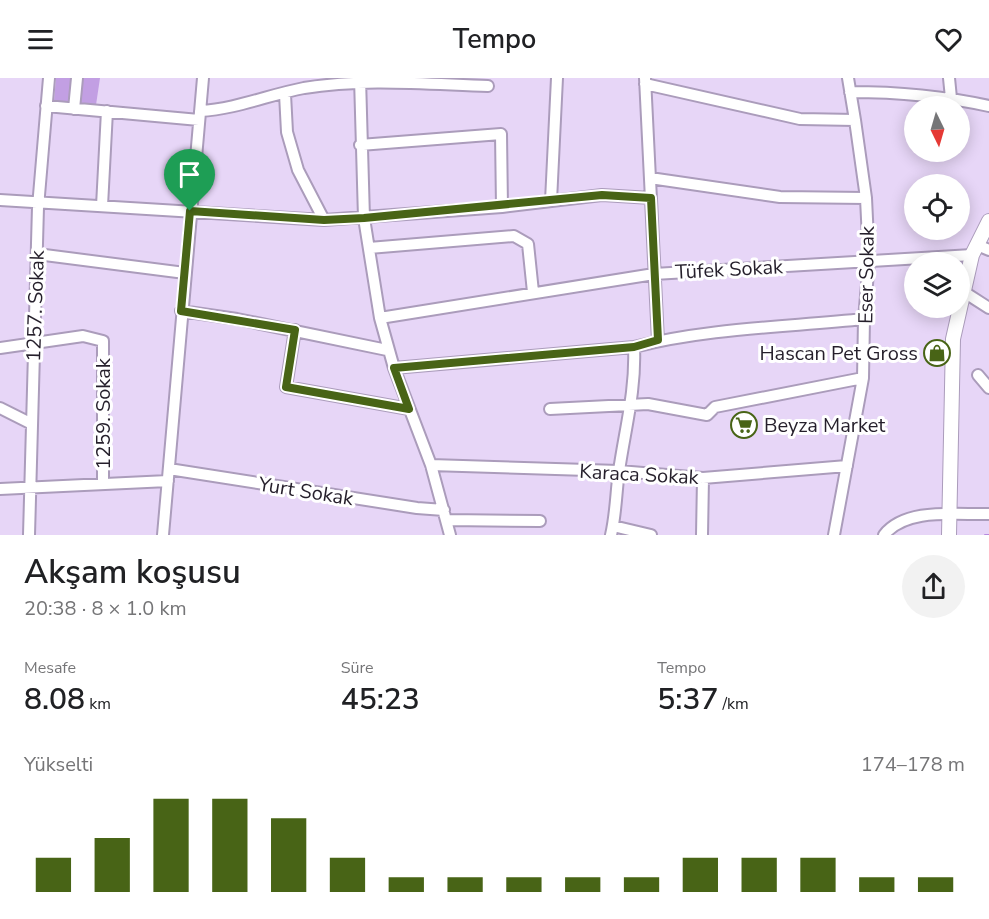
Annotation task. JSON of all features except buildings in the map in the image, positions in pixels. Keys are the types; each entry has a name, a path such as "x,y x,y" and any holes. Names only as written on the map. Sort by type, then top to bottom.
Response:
{"main road":[{"path":"970,275 989,221"},
{"path":"949,525 953,339 958,318"}],"street":[{"name":"1257. Sokak","path":"29,535 39,202 49,78"},
{"path":"74,109 77,78"},
{"path":"163,535 203,78"},
{"path":"551,201 557,78"},
{"name":"Eser Sokak","path":"834,535 863,378 864,319 869,261 866,198 848,78"},
{"path":"949,78 951,96"},
{"path":"46,106 200,115 302,89 360,80 488,86"},
{"path":"360,80 360,145 364,218 380,318 387,350 431,465 450,535"},
{"path":"658,340 645,81 800,119 855,120"},
{"path":"850,92 894,92 932,96"},
{"path":"285,94 287,132 298,170 324,220"},
{"path":"970,102 989,106"},
{"path":"102,206 107,111"},
{"path":"360,145 501,134 502,207"},
{"path":"650,178 780,197 866,198"},
{"path":"0,200 324,220 502,207 602,195 651,198"},
{"path":"369,248 514,236 528,244 533,292"},
{"name":"Tüfek Sokak","path":"380,318 654,274 869,261 979,250"},
{"path":"37,254 185,273"},
{"path":"970,296 989,308"},
{"path":"181,311 295,330 387,350"},
{"path":"394,368 634,347 658,340 864,319"},
{"path":"295,330 286,387 409,409"},
{"name":"1259. Sokak","path":"0,348 83,336 103,341 103,483"},
{"path":"634,347 635,372 632,405 619,471 612,531 651,535"},
{"path":"978,375 989,388"},
{"path":"550,409 648,404 707,415 715,407 863,378"},
{"path":"0,408 32,424"},
{"name":"Karaca Sokak","path":"431,465 619,471 703,478 847,466"},
{"name":"Yurt Sokak","path":"169,469 417,508 445,515 540,521"},
{"path":"702,535 703,478"},
{"path":"0,489 168,481"},
{"path":"884,535 892,525 914,517 949,525 989,514"}],"shaded area":[{"path":"56,78 100,78 96,105 54,101"}],"place":[{"name":"Hascan Pet Gross","path":"937,353"},
{"name":"Beyza Market","path":"744,425"}],"route":[{"path":"602,195 651,198 658,340 634,347 394,368 409,409 286,387 295,330 181,311 190,211 324,220 502,207 602,195"}]}
